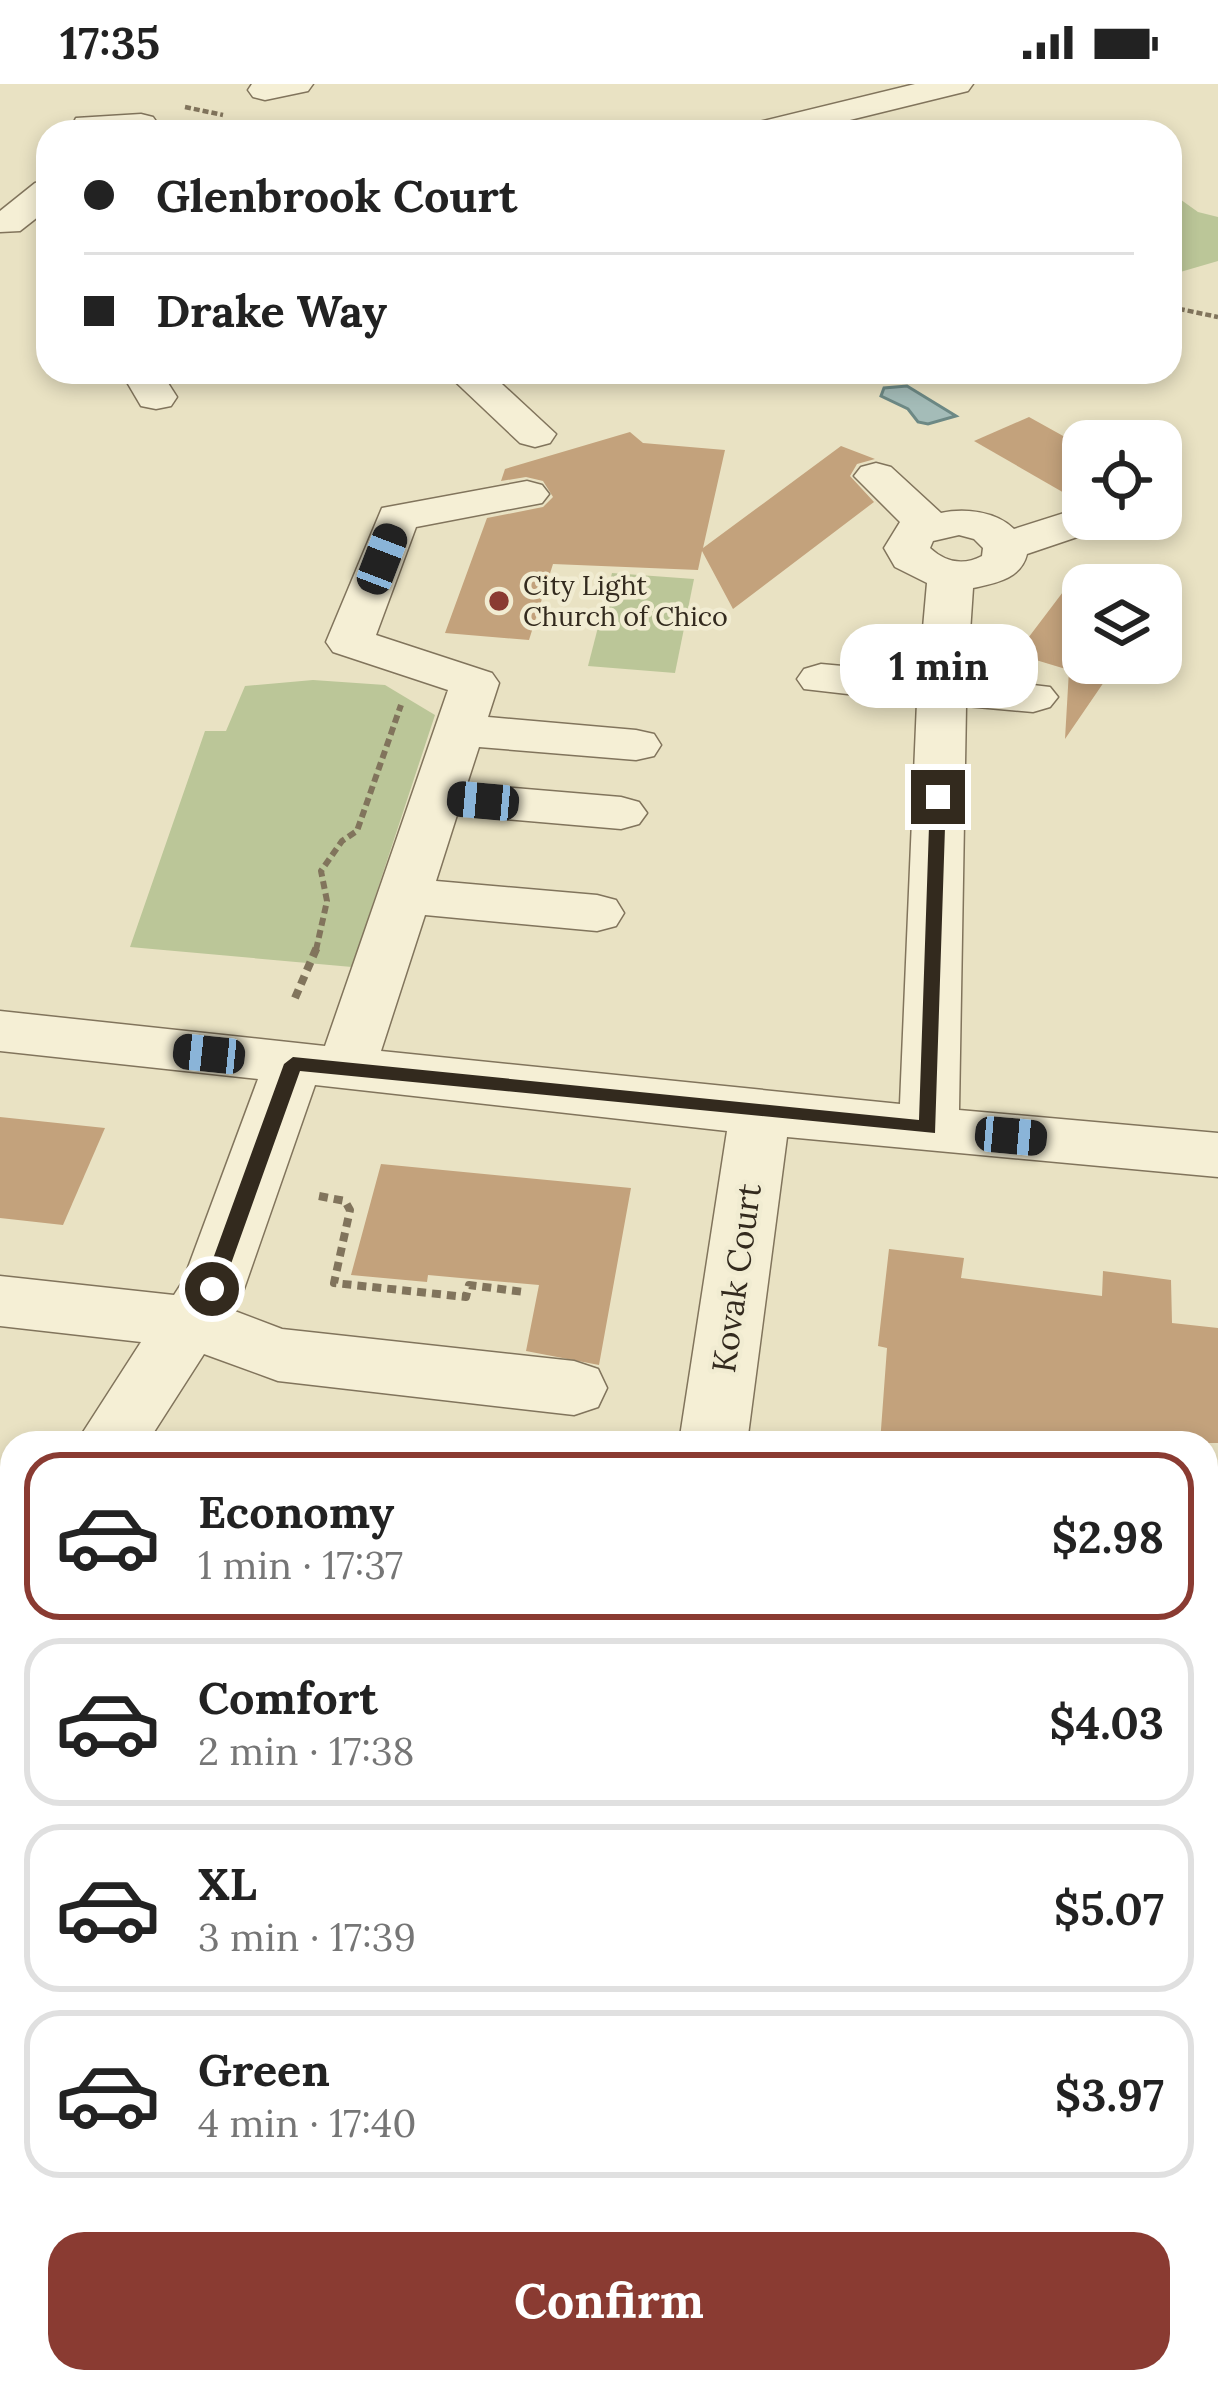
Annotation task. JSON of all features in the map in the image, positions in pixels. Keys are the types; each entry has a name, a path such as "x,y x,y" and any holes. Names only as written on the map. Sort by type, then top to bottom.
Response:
{"street":[{"path":"808,120 956,84"},
{"path":"4,223 36,200"},
{"path":"4,223 36,221"},
{"path":"479,384 535,434"},
{"path":"875,476 928,525"},
{"path":"118,1431 212,1289 405,896 475,683 350,642 398,517 527,494"},
{"path":"950,590 911,557 909,538 928,525 976,524 1006,545"},
{"path":"1006,545 1062,527"},
{"path":"950,590 1004,562 1006,545"},
{"path":"928,1128 942,689 950,590"},
{"path":"821,679 1033,697"},
{"path":"460,730 636,745"},
{"path":"436,797 621,813"},
{"path":"405,896 597,913"},
{"path":"0,1031 760,1113 1218,1155"},
{"name":"Kovak Court","path":"715,1431 760,1113"},
{"path":"0,1301 192,1322 278,1355 574,1388"}],"path":[{"path":"1182,310 1218,317"},
{"path":"295,998 324,923 329,887 321,871 342,841 357,831 406,689"},
{"path":"319,1196 345,1202 350,1210 334,1283 466,1297 469,1285 524,1292"}],"green space":[{"path":"1182,201 1198,212 1218,217 1218,261 1182,272"},
{"path":"612,573 694,579 675,673 588,666"},
{"path":"313,680 385,685 435,715 352,967 130,947 205,731 226,731 245,686"}],"water":[{"path":"907,386 956,416 918,422 908,409 881,396 884,388"}],"building":[{"path":"1029,417 1062,435 1062,492 974,441"},
{"path":"630,432 643,443 725,450 703,548 841,446 875,459 857,464 850,476 874,502 733,609 702,551 698,570 553,564 529,640 445,633 487,518 543,507 553,497 543,481 526,477 501,481 505,469"},
{"path":"1062,593 1062,668 1016,654"},
{"path":"1068,684 1103,684 1065,739"},
{"path":"0,1117 105,1128 63,1225 0,1218"},
{"path":"381,1164 631,1188 599,1365 526,1351 539,1285 428,1275 427,1282 351,1275"},
{"path":"889,1249 964,1258 961,1278 1102,1296 1103,1271 1171,1280 1172,1323 1218,1328 1218,1431 881,1431 887,1348 878,1346"}],"place":[{"name":"City Light Church of Chico","path":"499,601"}],"route":[{"path":"212,1289 293,1064 928,1128 938,797"}]}
